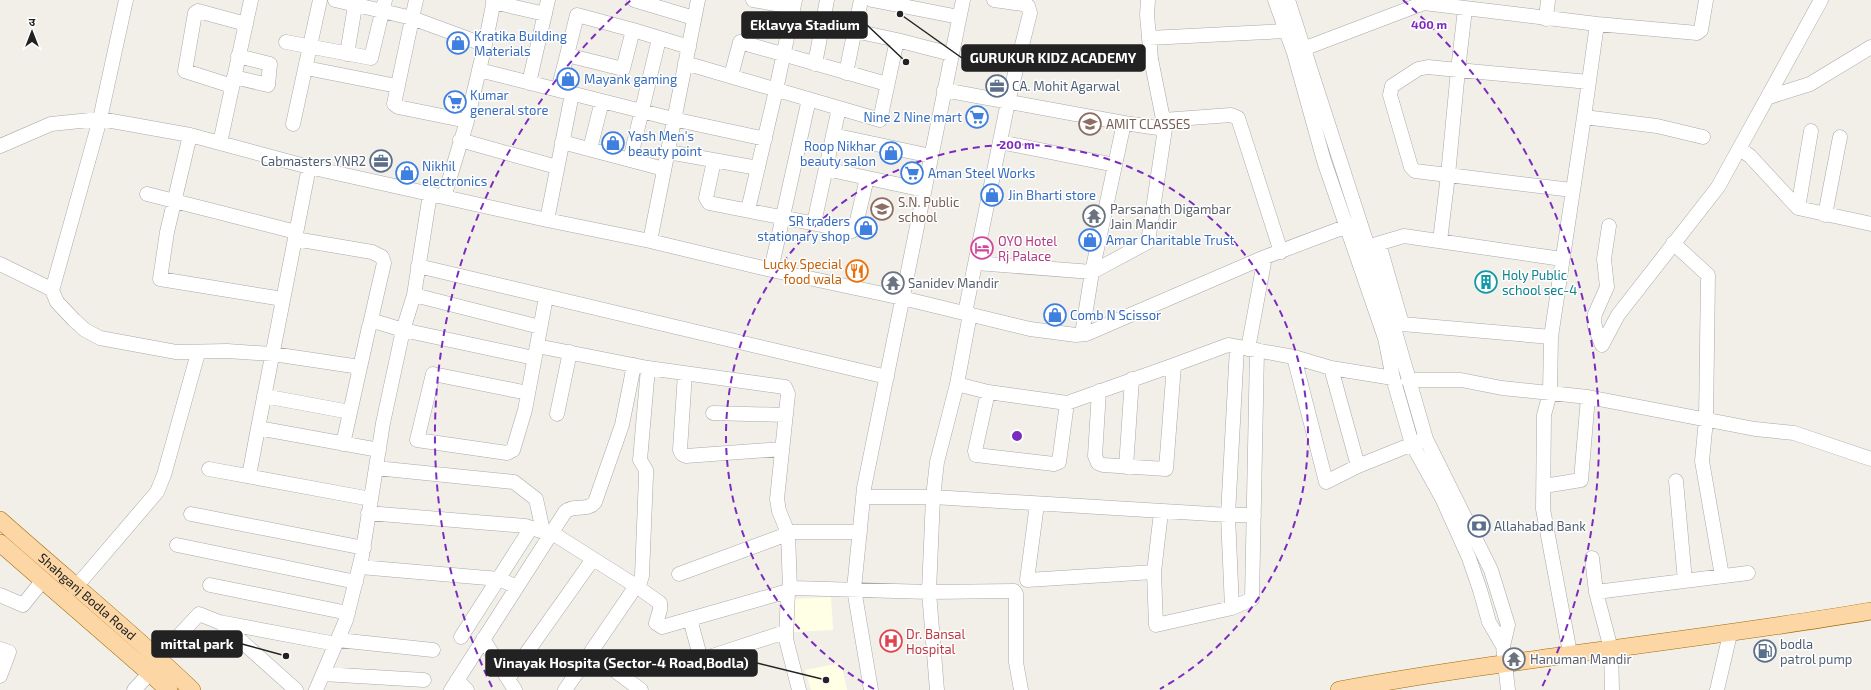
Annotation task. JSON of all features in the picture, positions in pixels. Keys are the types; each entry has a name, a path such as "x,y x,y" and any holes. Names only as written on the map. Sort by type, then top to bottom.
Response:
{"main road":[{"name":"Shahganj Bodla Road","path":"0,520 76,588 119,635 150,673 169,690"},
{"name":"Shahganj Bodla Road","path":"0,543 43,580 119,635 158,658 192,690"},
{"path":"1339,690 1570,653 1730,634 1871,611"}],"street":[{"path":"51,288 54,286 100,119 126,0"},
{"path":"220,143 251,0"},
{"path":"293,124 311,47 320,0"},
{"path":"335,0 355,6 384,6 485,45"},
{"path":"416,0 394,104 398,107 467,121"},
{"path":"529,83 548,0"},
{"path":"634,0 694,18"},
{"path":"650,241 668,152 673,119 698,0"},
{"path":"748,210 794,4 753,0"},
{"path":"815,64 827,0"},
{"path":"846,73 861,0"},
{"path":"872,0 903,3 959,17"},
{"path":"871,690 854,589 863,497 963,0"},
{"path":"937,690 929,592 933,497 937,462 956,384 976,262 1008,102 1030,9 1024,4 994,0"},
{"path":"976,262 1092,272 1148,242 1164,125 1148,38 1146,15 1148,0"},
{"path":"1275,0 1294,53 1324,161 1352,224 1373,245 1402,324 1551,337"},
{"path":"1288,0 1385,338 1393,378 1412,444 1456,527 1480,590 1488,622 1502,646 1506,663 1508,690"},
{"path":"1546,19 1548,0"},
{"path":"1303,49 1419,4 1429,3 1546,19 1697,33 1701,30 1706,0"},
{"path":"1609,226 1604,258 1607,287 1594,320 1602,345 1618,315 1718,187 1821,0"},
{"path":"316,690 348,613 360,567 378,450 403,330 414,295 418,266 437,196 467,121 485,45 493,1 545,14"},
{"path":"347,54 355,6"},
{"path":"286,42 370,59 373,57 384,6"},
{"path":"1440,241 1465,9"},
{"path":"238,56 270,64 268,85 233,81 185,71 195,14 198,11 246,24"},
{"path":"558,90 577,15 688,47"},
{"path":"1570,653 1543,509 1544,415 1550,393 1551,337 1597,24"},
{"path":"567,55 623,69 633,30"},
{"path":"855,31 951,54"},
{"path":"1148,38 1286,31"},
{"path":"630,160 659,39"},
{"path":"685,63 880,120 897,40"},
{"path":"730,76 740,42 887,84"},
{"path":"1768,97 1810,84 1869,50"},
{"path":"306,68 397,86"},
{"path":"1572,190 1415,171 1411,167 1390,90 1392,86 1421,68 1589,82"},
{"path":"479,70 673,119 765,139"},
{"path":"944,90 1124,123 1164,125 1232,115 1238,118 1281,252"},
{"path":"547,220 572,94"},
{"path":"771,270 809,99"},
{"path":"590,150 602,101"},
{"path":"814,223 839,108"},
{"path":"1584,117 1657,126 1703,137"},
{"path":"0,146 51,124 100,119 190,135 309,167 547,220 650,241 771,270 902,298 1030,329 1082,334 1264,257 1281,252 1352,224"},
{"path":"1082,334 1092,272 1124,123"},
{"path":"1798,208 1811,131"},
{"path":"190,135 167,232 160,279 283,299"},
{"path":"833,135 931,156"},
{"path":"1825,215 1840,137"},
{"path":"460,140 557,167"},
{"path":"562,142 664,169"},
{"path":"1000,142 1115,165"},
{"path":"1740,149 1750,156 1798,208 1871,224"},
{"path":"668,152 758,168"},
{"path":"714,161 707,201 853,231 867,178"},
{"path":"249,476 309,167"},
{"path":"826,169 924,190"},
{"path":"147,194 175,200 296,236 372,252 382,257 384,263 344,444"},
{"path":"1373,245 1404,236 1562,259"},
{"path":"1674,243 1708,275 1706,420 1702,461 1722,576"},
{"path":"1373,245 1408,380 1426,439 1491,570 1508,626 1502,646"},
{"path":"1232,608 1228,515 1247,349 1264,257"},
{"path":"0,264 51,288 57,302 74,320 85,330 100,338 176,352 227,351 273,354 360,367"},
{"path":"418,266 887,377"},
{"path":"414,295 540,327"},
{"path":"528,393 433,374 417,440 511,453 515,447 528,393 546,297"},
{"path":"370,324 377,322 403,330 536,352 570,352 648,368 782,385 787,389 788,394 777,499 778,511 788,533 789,590 785,632 799,690"},
{"path":"956,384 988,392 1067,403 1228,345 1294,357 1331,368 1393,378"},
{"path":"1161,512 1154,572 1156,624 1232,608 1252,599 1254,516 1247,349"},
{"path":"76,588 157,492 164,476 198,352"},
{"path":"556,414 570,352"},
{"path":"1294,357 1326,482 1358,466 1426,439"},
{"path":"462,637 499,579 542,531 566,511 590,507 595,502 622,425 634,365"},
{"path":"1099,391 1096,461 1103,466 1166,469 1174,365"},
{"path":"566,690 640,582 642,576 646,470 640,460 648,368"},
{"path":"1331,368 1358,466"},
{"path":"685,373 680,450 682,454 686,456 782,449"},
{"path":"1126,467 1132,380"},
{"path":"1408,380 1461,380 1502,388 1588,397 1755,429 1794,433 1871,460"},
{"path":"988,392 975,451 976,455 980,457 1057,463 1060,460 1067,403"},
{"path":"264,396 350,412"},
{"path":"1544,486 1581,480 1588,397"},
{"path":"713,413 786,415"},
{"path":"258,428 378,450"},
{"path":"376,468 514,482 536,499 542,531 517,587 482,639 458,687"},
{"path":"209,469 371,498"},
{"path":"1676,481 1685,581"},
{"path":"863,497 933,497 1161,512 1254,516"},
{"path":"1037,504 1027,580 1154,572"},
{"path":"368,513 542,531 593,559 660,603 660,610 656,623 660,626 690,619 789,590 854,589 929,592 1011,590 1015,592 1016,662 1021,690"},
{"path":"191,514 364,548"},
{"path":"679,574 788,533 800,531 860,532"},
{"path":"177,545 356,582"},
{"path":"1592,558 1596,592 1611,649 1612,690"},
{"path":"482,639 512,685 593,559"},
{"path":"360,567 499,579 517,587"},
{"path":"1596,592 1748,573"},
{"path":"0,595 22,605 43,580"},
{"path":"210,585 348,613"},
{"path":"158,658 196,615 202,614 219,622 337,642 434,650"},
{"path":"690,619 702,659 785,632"},
{"path":"219,622 296,690"},
{"path":"1716,690 1730,634"},
{"path":"0,649 9,652 0,676"},
{"path":"591,653 641,690"},
{"path":"134,690 150,673"},
{"path":"323,674 424,680"}],"shaded area":[{"path":"831,597 833,630 794,632 792,599"},
{"path":"841,663 847,690 811,690 805,670"}],"place":[{"name":"GURUKUR KIDZ ACADEMY","path":"900,14"},
{"name":"Kratika Building Materials","path":"458,43"},
{"name":"Eklavya Stadium","path":"906,62"},
{"name":"Mayank gaming","path":"568,79"},
{"name":"CA. Mohit Agarwal","path":"997,86"},
{"name":"Kumar general store","path":"455,102"},
{"name":"Nine 2 Nine mart","path":"977,117"},
{"name":"AMIT CLASSES","path":"1090,124"},
{"name":"Yash Men's beauty point","path":"613,143"},
{"name":"Roop Nikhar beauty salon","path":"891,153"},
{"name":"Cabmasters YNR2","path":"381,161"},
{"name":"Nikhil electronics","path":"407,173"},
{"name":"Aman Steel Works","path":"912,173"},
{"name":"Jin Bharti store","path":"992,195"},
{"name":"S.N. Public school","path":"882,209"},
{"name":"Parsanath Digambar Jain Mandir","path":"1094,216"},
{"name":"SR traders stationary shop","path":"866,228"},
{"name":"Amar Charitable Trust","path":"1090,240"},
{"name":"OYO Hotel Rj Palace","path":"982,248"},
{"name":"Lucky Special food wala","path":"857,271"},
{"name":"Holy Public school sec-4","path":"1486,282"},
{"name":"Sanidev Mandir","path":"893,283"},
{"name":"Comb N Scissor","path":"1055,315"},
{"name":"Allahabad Bank","path":"1479,526"},
{"name":"Dr. Bansal Hospital","path":"891,641"},
{"name":"bodla patrol pump","path":"1765,651"},
{"name":"mittal park","path":"286,656"},
{"name":"Hanuman Mandir","path":"1514,659"},
{"name":"Vinayak Hospita (Sector-4 Road,Bodla)","path":"826,680"}]}
